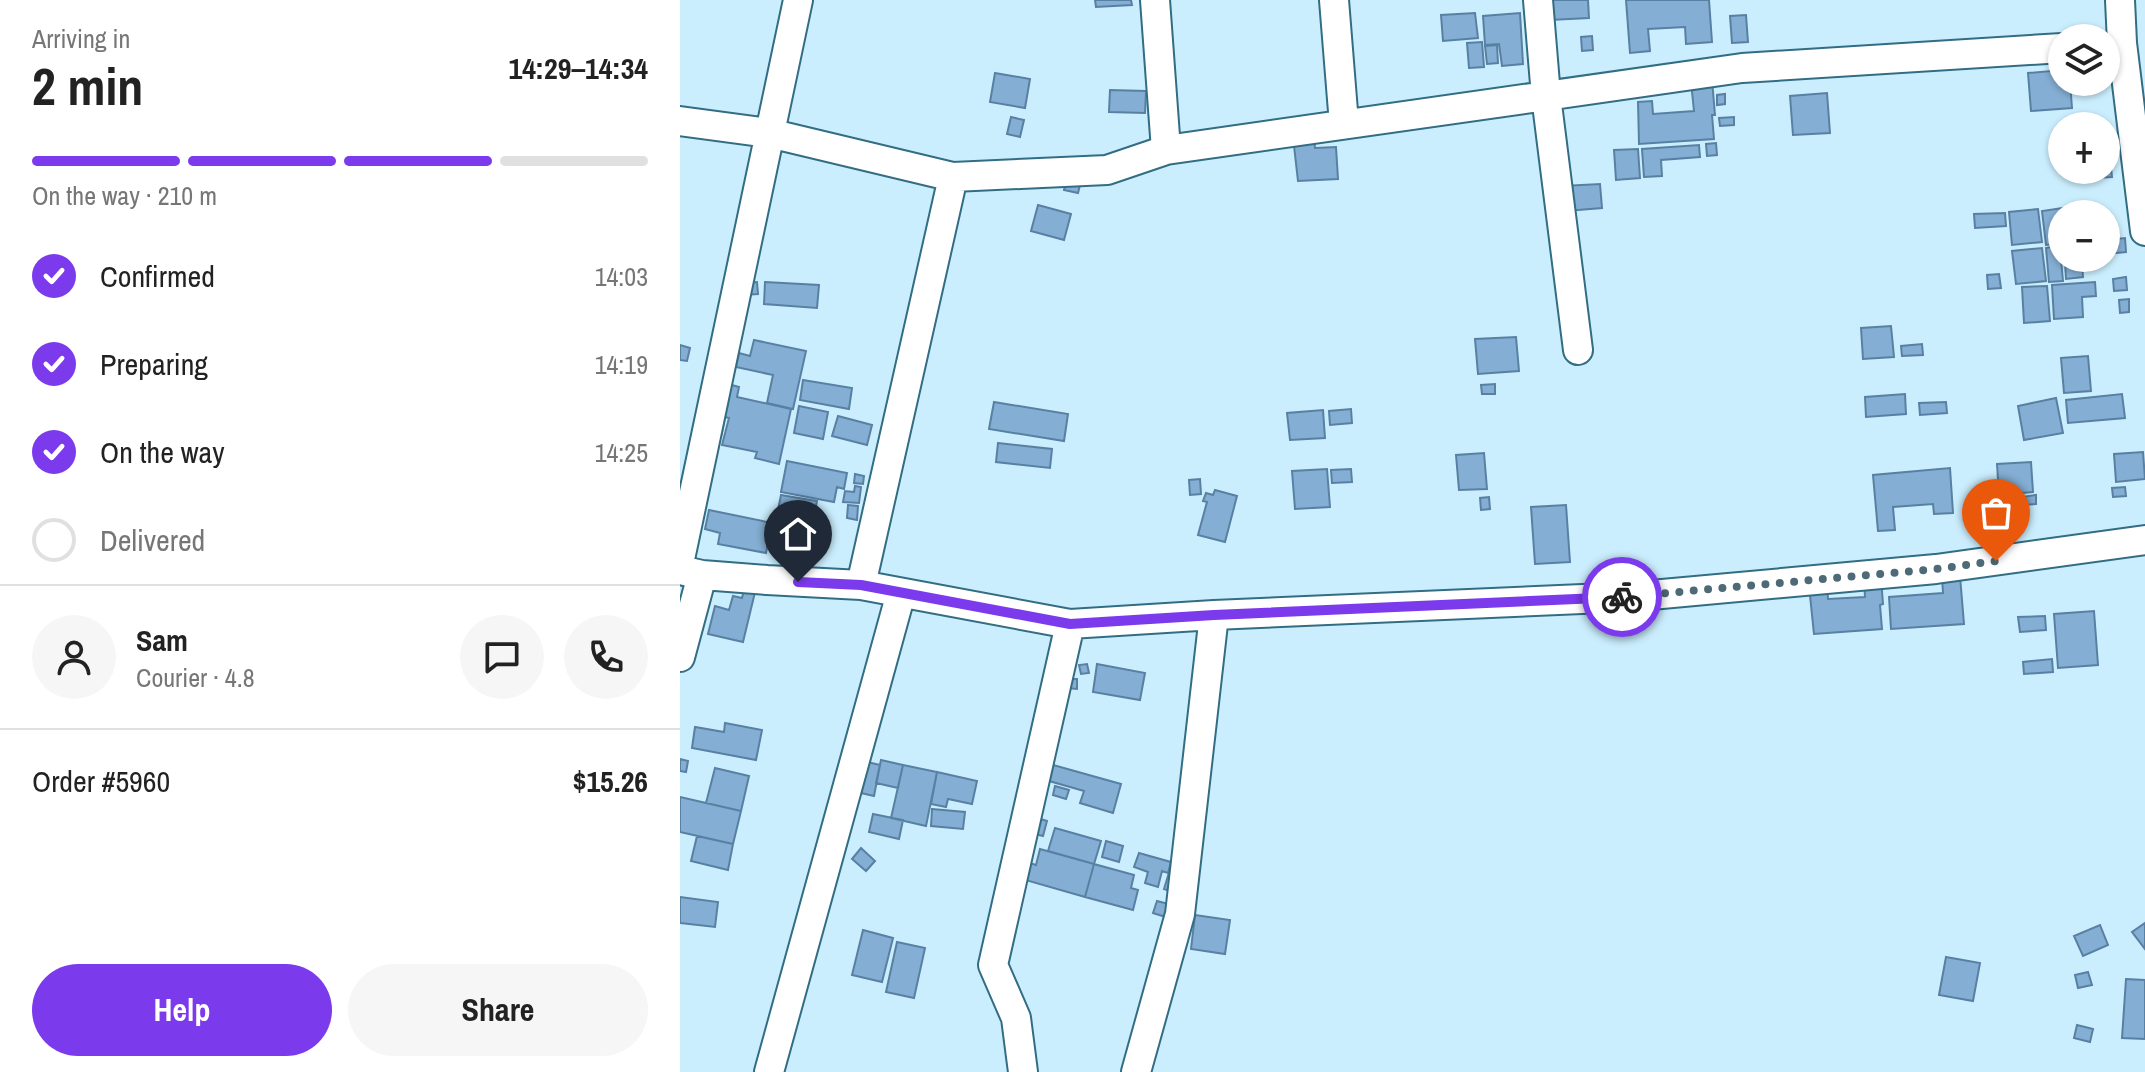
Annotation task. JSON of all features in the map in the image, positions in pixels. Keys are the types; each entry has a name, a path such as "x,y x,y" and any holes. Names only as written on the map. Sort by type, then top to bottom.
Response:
{"street":[{"path":"680,657 687,568 769,133 798,0"},
{"path":"1155,0 1166,150"},
{"path":"1334,0 1344,124"},
{"path":"1538,0 1546,96 1578,350"},
{"path":"2120,0 2145,231"},
{"path":"680,121 769,133 953,177 1107,170 1166,150 1742,68 2048,49"},
{"path":"861,585 953,177"},
{"path":"687,568 861,585 1070,624 1629,597 1936,569 2145,540"},
{"path":"769,1072 901,593"},
{"path":"1136,1072 1180,914 1214,615"},
{"path":"1023,1072 1016,1018 993,965 1070,624"}],"building":[{"path":"1095,0 1131,0 1132,5 1096,7"},
{"path":"1549,0 1588,0 1589,18 1550,20"},
{"path":"1626,0 1709,0 1712,42 1686,44 1685,27 1648,29 1650,51 1630,53"},
{"path":"1475,13 1478,38 1443,41 1441,15"},
{"path":"1520,13 1523,64 1502,66 1499,44 1485,45 1483,16"},
{"path":"1746,15 1748,42 1732,43 1730,16"},
{"path":"1592,36 1593,50 1582,51 1581,37"},
{"path":"1482,42 1484,67 1469,68 1467,43"},
{"path":"1497,45 1498,63 1487,64 1485,46"},
{"path":"2048,71 2048,96 2071,96 2072,108 2031,111 2028,73"},
{"path":"995,73 1030,79 1025,108 990,102"},
{"path":"1712,80 1714,139 1639,144 1638,102 1652,101 1653,114 1694,111 1691,82"},
{"path":"1110,90 1146,91 1145,113 1109,112"},
{"path":"1827,93 1830,133 1793,135 1790,96"},
{"path":"1725,94 1725,104 1717,105 1717,95"},
{"path":"1011,117 1024,120 1020,137 1007,134"},
{"path":"1734,117 1734,125 1720,126 1719,118"},
{"path":"1314,136 1315,148 1336,147 1338,179 1298,181 1293,137"},
{"path":"1716,143 1717,155 1707,156 1706,144"},
{"path":"1699,145 1700,157 1661,160 1662,176 1644,177 1642,149"},
{"path":"1638,149 1640,178 1616,180 1614,150"},
{"path":"1067,178 1081,181 1078,193 1064,190"},
{"path":"1600,184 1602,208 1566,211 1563,186"},
{"path":"1038,205 1071,214 1064,240 1031,231"},
{"path":"2038,209 2042,242 2012,245 2009,212"},
{"path":"2048,210 2048,245 2046,245 2042,211"},
{"path":"2005,213 2006,226 1975,228 1974,214"},
{"path":"2125,238 2126,252 2120,253 2120,239"},
{"path":"2042,248 2046,281 2016,284 2012,251"},
{"path":"2048,272 2062,272 2063,281 2049,282"},
{"path":"2066,272 2083,272 2083,277 2066,279"},
{"path":"1999,274 2001,288 1988,289 1987,275"},
{"path":"2126,277 2127,290 2114,291 2113,279"},
{"path":"757,282 758,294 743,295 742,283"},
{"path":"765,282 819,285 817,308 764,304"},
{"path":"2095,282 2096,296 2082,297 2083,317 2054,319 2052,285"},
{"path":"2047,286 2050,321 2024,323 2022,287"},
{"path":"2129,299 2129,312 2120,313 2119,300"},
{"path":"1891,326 1894,357 1863,359 1861,328"},
{"path":"1516,337 1519,371 1478,374 1475,339"},
{"path":"754,340 806,351 793,409 767,403 773,375 736,367 739,353 750,356"},
{"path":"1922,344 1923,355 1902,356 1901,346"},
{"path":"680,345 690,348 687,361 680,360"},
{"path":"2088,356 2091,391 2064,393 2061,358"},
{"path":"803,380 852,388 849,409 800,400"},
{"path":"721,382 739,387 737,397 791,409 779,464 755,458 757,452 722,445 729,418 725,417 721,437 710,434"},
{"path":"1495,384 1495,394 1482,394 1481,385"},
{"path":"1905,394 1906,414 1866,417 1865,397"},
{"path":"2122,394 2125,418 2068,423 2066,400"},
{"path":"2056,398 2063,433 2024,440 2018,406"},
{"path":"994,402 1068,414 1064,441 989,429"},
{"path":"1946,402 1947,413 1920,415 1919,403"},
{"path":"799,406 828,412 823,439 794,433"},
{"path":"1351,409 1352,423 1330,425 1329,411"},
{"path":"1323,410 1325,438 1290,440 1287,413"},
{"path":"838,416 872,425 867,445 832,436"},
{"path":"998,443 1052,449 1050,468 996,462"},
{"path":"2143,452 2145,479 2116,482 2114,454"},
{"path":"1484,453 1487,489 1459,490 1456,455"},
{"path":"787,461 847,473 844,489 837,487 834,502 781,492"},
{"path":"2031,462 2033,492 1999,495 1997,464"},
{"path":"1950,468 1953,513 1934,514 1933,504 1893,507 1895,530 1878,531 1873,475"},
{"path":"1327,469 1330,507 1295,509 1292,471"},
{"path":"1351,469 1352,482 1332,483 1331,470"},
{"path":"855,474 864,476 863,484 854,483"},
{"path":"1200,479 1201,494 1190,495 1189,480"},
{"path":"855,486 861,487 859,503 843,502 845,491 854,492"},
{"path":"2125,487 2126,496 2113,497 2112,488"},
{"path":"1215,490 1237,496 1225,542 1198,535 1207,502 1203,501 1206,493 1213,495"},
{"path":"781,495 817,501 811,532 775,525"},
{"path":"2036,495 2036,504 2022,505 2022,497"},
{"path":"1489,497 1490,509 1481,510 1480,498"},
{"path":"848,505 858,506 857,520 847,518"},
{"path":"1566,505 1570,562 1535,564 1531,507"},
{"path":"709,510 772,523 766,553 718,544 720,533 705,529"},
{"path":"774,528 821,538 817,560 770,550"},
{"path":"1960,576 1964,624 1891,629 1889,597 1943,593 1942,577"},
{"path":"1881,578 1882,629 1814,634 1809,586 1827,585 1828,599 1865,597 1864,579"},
{"path":"745,586 756,588 743,642 708,634 715,606 729,610 733,596 742,598"},
{"path":"2094,611 2098,665 2058,668 2054,614"},
{"path":"2045,616 2046,630 2020,632 2018,617"},
{"path":"2052,659 2053,672 2024,674 2023,662"},
{"path":"1087,664 1089,673 1081,674 1079,665"},
{"path":"1097,664 1145,673 1140,700 1093,692"},
{"path":"1068,679 1077,679 1077,689 1067,688"},
{"path":"725,723 762,730 756,760 692,748 695,727 724,732"},
{"path":"680,759 688,761 686,772 680,771"},
{"path":"859,760 880,765 874,796 852,791"},
{"path":"881,760 903,765 898,788 876,783"},
{"path":"1046,763 1121,784 1113,813 1080,803 1084,791 1042,779"},
{"path":"903,765 937,772 926,826 891,818"},
{"path":"715,768 749,776 741,811 706,803"},
{"path":"937,772 977,781 972,804 948,799 946,807 931,804"},
{"path":"1055,786 1069,790 1066,799 1053,795"},
{"path":"680,797 741,811 733,844 680,832"},
{"path":"932,809 965,812 963,829 931,826"},
{"path":"873,814 903,820 899,839 869,832"},
{"path":"1031,816 1047,821 1043,836 1027,832"},
{"path":"1055,828 1101,841 1094,864 1048,851"},
{"path":"697,836 733,844 728,870 691,861"},
{"path":"1106,841 1123,846 1119,862 1102,857"},
{"path":"861,848 875,861 866,871 852,859"},
{"path":"1040,849 1094,864 1085,897 1015,877 1020,860 1036,865"},
{"path":"1139,853 1171,862 1168,873 1162,871 1158,887 1145,883 1148,872 1134,867"},
{"path":"1094,864 1134,875 1131,888 1138,890 1133,910 1085,897"},
{"path":"1170,869 1183,872 1177,893 1164,889"},
{"path":"680,897 718,902 715,927 680,923"},
{"path":"1157,901 1176,906 1172,919 1153,913"},
{"path":"1195,915 1230,920 1225,954 1191,949"},
{"path":"2145,923 2145,949 2132,932"},
{"path":"2100,925 2108,945 2083,956 2074,936"},
{"path":"863,930 893,938 882,982 852,975"},
{"path":"897,942 925,948 914,998 886,992"},
{"path":"1946,957 1980,963 1973,1001 1939,995"},
{"path":"2088,972 2092,985 2078,988 2075,975"},
{"path":"2126,979 2145,980 2145,1039 2122,1038"},
{"path":"2077,1025 2093,1029 2090,1042 2074,1038"}],"way so far":[{"path":"1622,597 1996,561"}],"route":[{"path":"798,582 861,585 1070,624 1622,597"}]}
